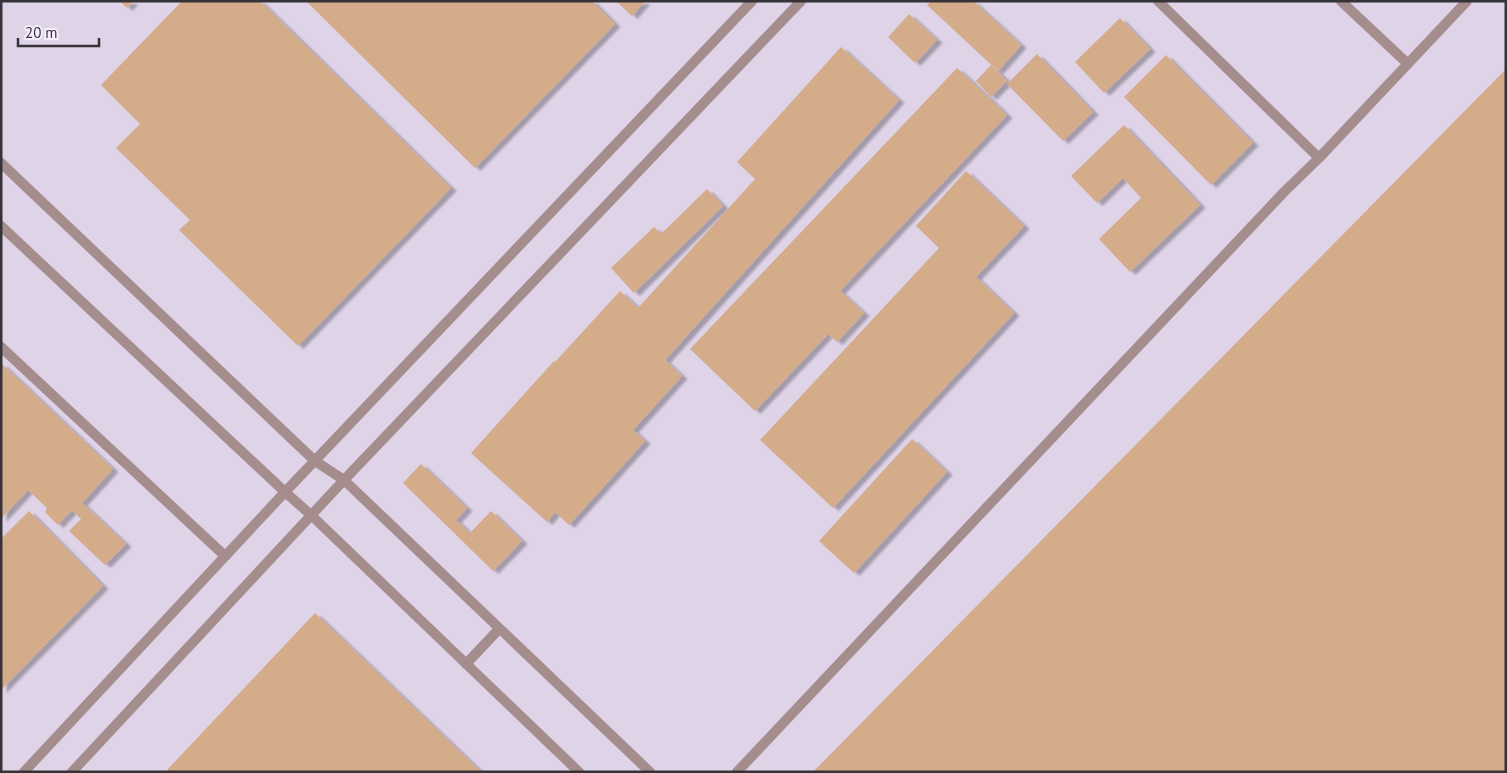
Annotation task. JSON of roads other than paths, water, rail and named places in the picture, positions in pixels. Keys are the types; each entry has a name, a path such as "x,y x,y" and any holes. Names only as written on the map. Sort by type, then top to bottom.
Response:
{"street":[{"path":"24,772 284,492 752,1"},
{"path":"72,772 344,480 801,1"},
{"path":"1158,1 1319,158"},
{"path":"1341,1 1408,64"},
{"path":"737,772 1284,192 1319,158 1468,1"},
{"path":"3,169 314,461 344,480 650,772"},
{"path":"1,226 284,492 311,515 579,772"},
{"path":"1,347 226,556"},
{"path":"466,664 499,629"}]}
